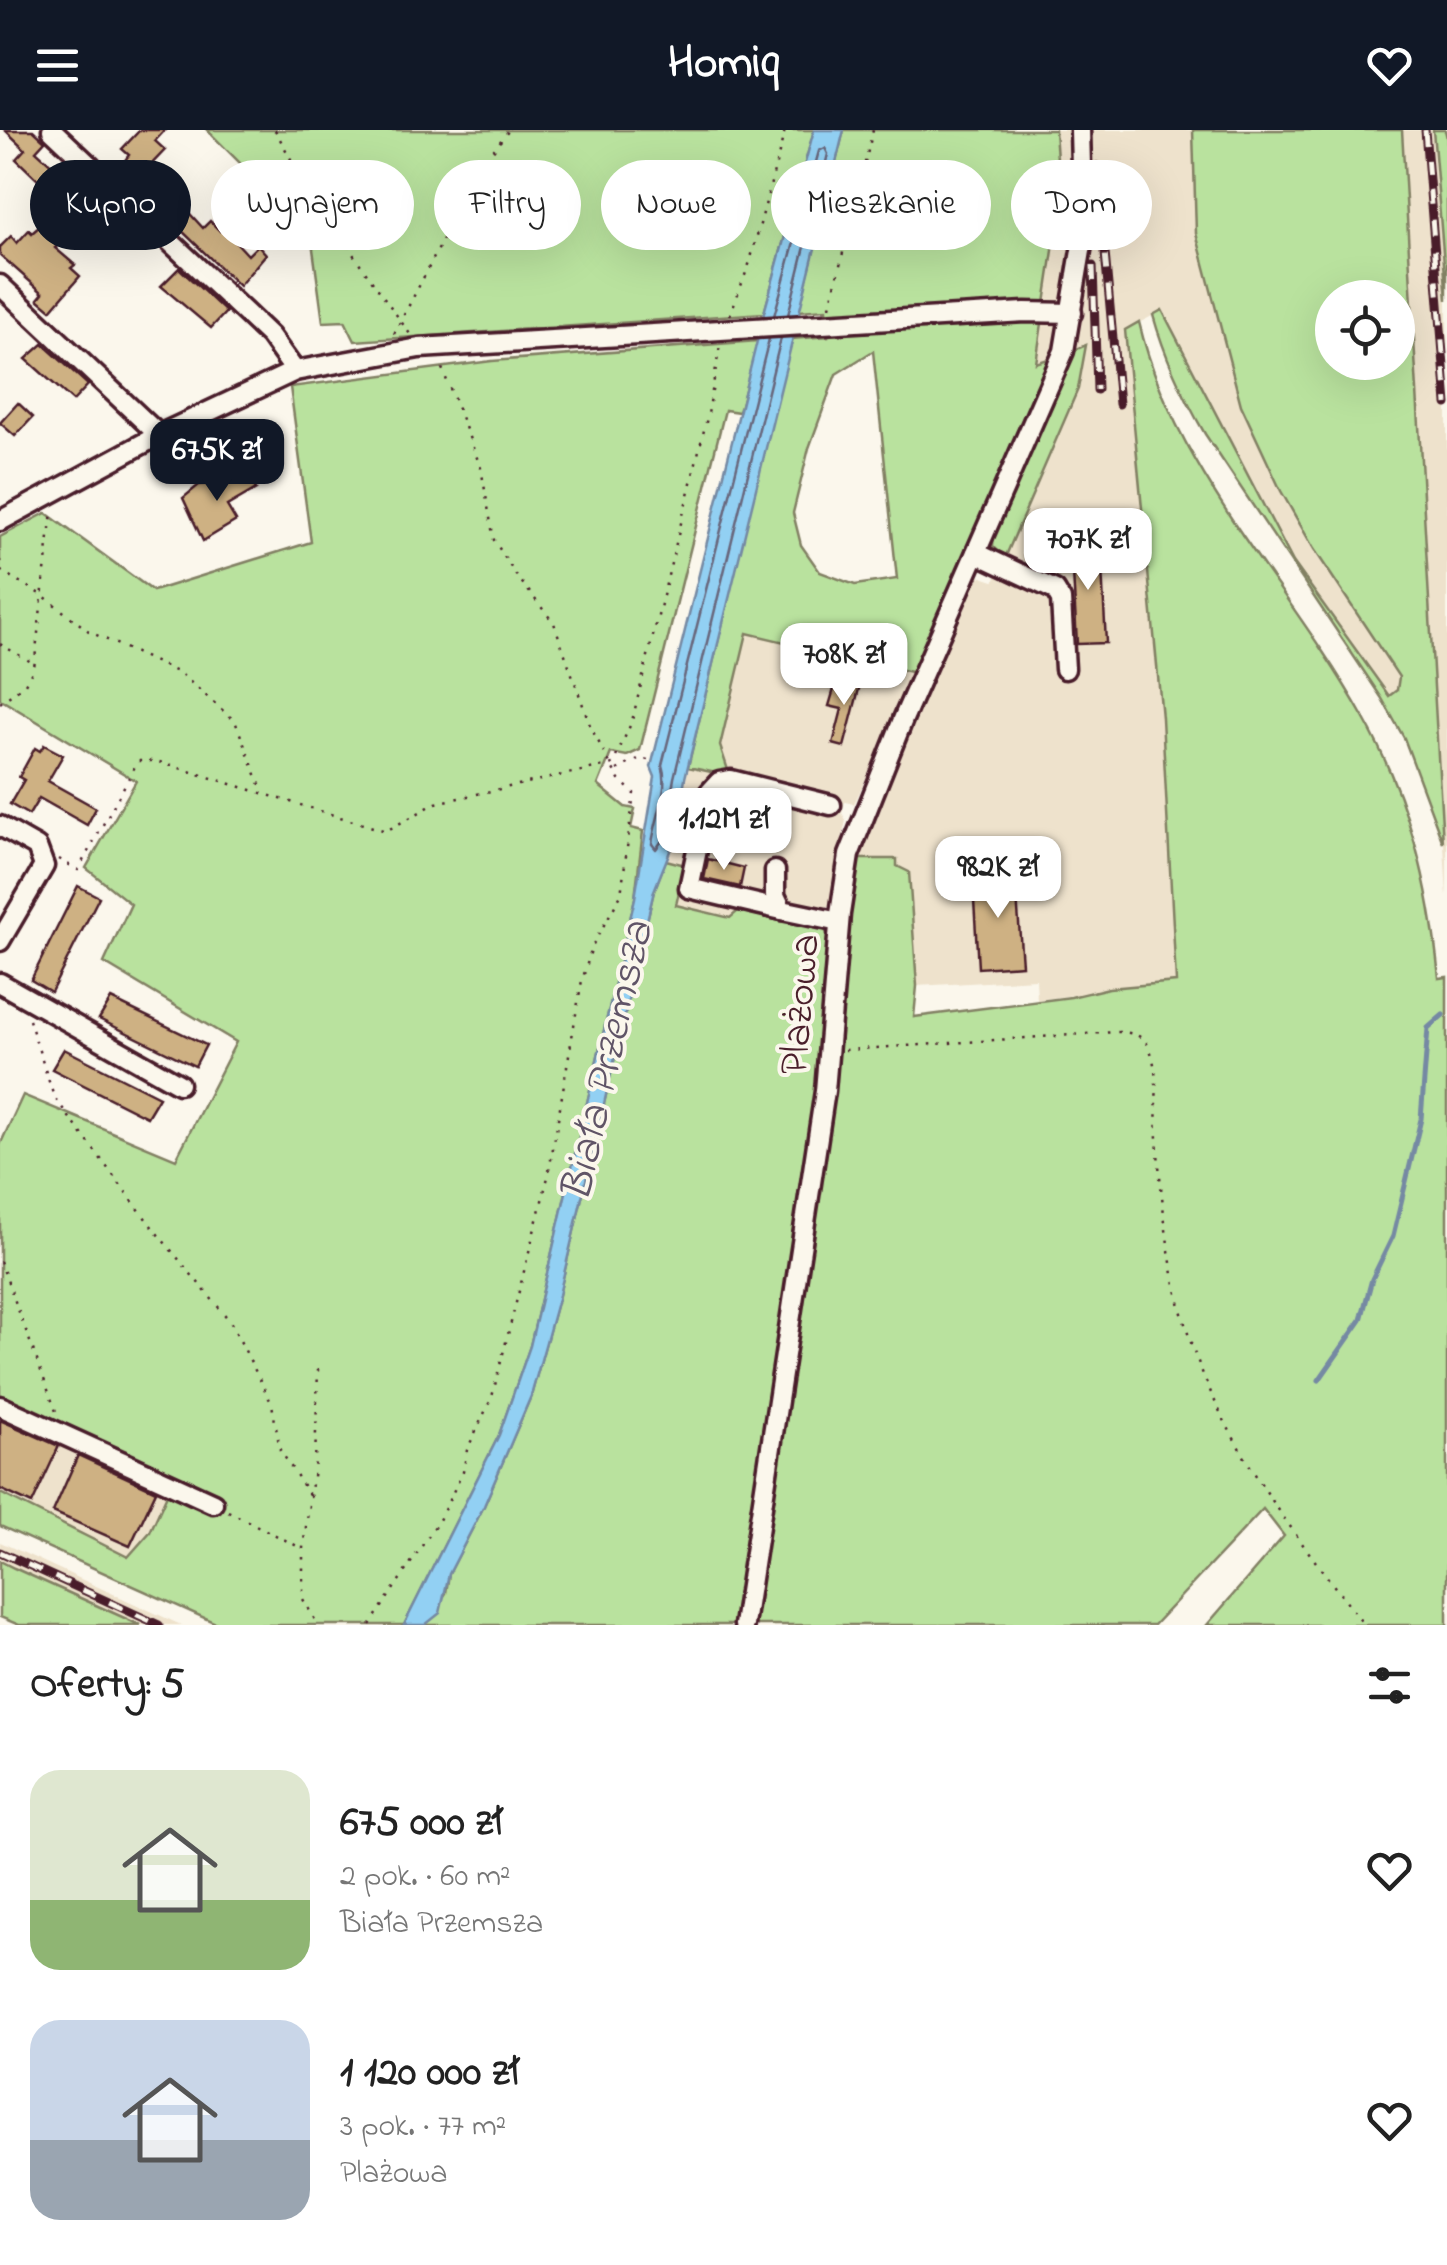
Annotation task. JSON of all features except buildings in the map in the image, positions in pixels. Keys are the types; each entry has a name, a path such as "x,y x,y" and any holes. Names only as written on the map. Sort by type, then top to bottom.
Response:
{"street":[{"path":"52,130 270,336 295,371"},
{"name":"Plażowa","path":"744,1625 789,1347 849,856 859,824 1064,351 1083,239 1080,130"},
{"path":"0,285 159,435"},
{"path":"4,514 295,371 426,348 1025,312 1072,314"},
{"path":"976,553 1055,590 1061,600 1065,669"},
{"path":"830,804 731,780 719,782 709,793 688,888 839,922"},
{"path":"0,826 38,848 44,866 0,941"},
{"path":"775,871 776,895 782,910"},
{"path":"0,984 179,1084"},
{"path":"0,1406 213,1503"}],"path":[{"path":"275,130 309,192 399,320 426,348 481,468 494,540 515,574 554,622 591,728 619,780 634,793 622,894 592,946 581,985 548,1177 492,1397 467,1450 463,1472 438,1520 370,1625"},
{"path":"387,354 399,320 441,244 460,193 508,130"},
{"path":"613,764 632,721 708,414 721,340 733,330 730,314 750,262 785,130"},
{"path":"829,323 832,290 873,130"},
{"path":"0,703 25,684 34,664 45,598 46,538 54,504 40,511"},
{"path":"0,560 1,572 45,598 90,632 181,674 235,722 264,793"},
{"path":"0,644 34,664"},
{"path":"615,771 640,758 652,761"},
{"path":"38,848 78,870 138,761 156,761 386,831 436,803 613,764"},
{"path":"21,995 54,1097 230,1322 272,1404 280,1450 310,1496"},
{"path":"828,1052 1116,1032 1138,1036 1146,1042 1153,1067 1158,1156 1173,1276 1209,1394 1265,1494 1364,1625"},
{"path":"0,1261 64,1434"},
{"path":"318,1370 303,1548 303,1599 318,1625"},
{"path":"213,1503 303,1548"}],"shaded area":[{"path":"1055,130 1193,130 1196,233 1281,491 1314,549 1400,677 1397,690 1388,696 1293,562 1162,311 1125,330 1162,718 1176,982 1037,1000 1036,979 917,986 909,872 897,866 896,859 857,859 871,811 976,575 994,581 1078,389 1085,346 1036,364 1053,250 1152,250 1152,160 1057,160"},
{"path":"1402,130 1433,130 1447,300 1447,897 1415,352 1415,280 1411,280"},
{"path":"747,633 915,673 854,804 845,802 842,813 846,820 829,905 819,912 815,929 738,911 730,918 675,905 685,865 666,860 674,841 685,777 688,767 729,776 720,746"},
{"path":"0,1413 170,1488 150,1532 128,1557 0,1493"},
{"path":"0,1542 181,1625 140,1625 0,1561"}],"green space":[{"path":"207,130 814,130 806,160 771,160 771,250 781,250 764,313 355,341 345,321 323,322 313,250 414,250 414,160 237,160"},
{"path":"844,130 1055,130 1057,160 1011,160 1011,250 1053,250 1036,363 1054,357 915,673 747,633 720,746 730,776 688,767 791,339 828,336 826,309 799,311 814,250 991,250 991,160 837,160","holes":["873,351 897,579 855,585 820,572 801,545 793,513 809,448 836,374"]},
{"path":"1193,130 1402,130 1411,280 1315,280 1315,380 1415,380 1415,356 1443,843 1404,738 1381,697 1205,434 1169,362 1153,315 1162,310 1293,562 1389,696 1397,690 1399,677 1314,549 1281,491 1241,405 1196,233"},
{"path":"1433,130 1445,130 1447,138 1447,300"},
{"path":"1139,322 1178,429 1237,527 1334,669 1379,748 1415,843 1430,910 1439,978 1447,977 1447,1625 1207,1625 1284,1536 1263,1509 1154,1625 425,1625 446,1593 449,1574 484,1506 531,1396 559,1295 654,891 666,860 685,865 676,905 730,918 738,911 825,930 831,940 835,1060 848,902 857,859 897,859 897,866 909,872 917,986 914,1017 1176,982 1162,718 1125,330"},
{"path":"758,341 739,412 725,410 640,750 627,756 611,753 598,785 625,807 635,809 631,828 643,831 635,898 530,1346 499,1435 404,1625 220,1625 0,1526 0,1493 128,1557 150,1532 170,1488 0,1413 0,1145 23,1095 176,1159 236,1042 104,963 131,904 86,868 136,781 0,699 0,537 46,513 153,591 311,542 290,387 492,361"},
{"path":"1086,345 1078,389 1005,558 993,546 994,531 1072,351"},
{"path":"0,1561 140,1625 19,1625 0,1617"}],"water":[{"path":"814,130 844,130 837,160 806,160"},
{"name":"Biała Przemsza","path":"781,250 815,250 685,778 674,841 654,891 559,1295 531,1396 484,1506 449,1574 440,1613 425,1625 404,1625 499,1435 530,1346 635,898 655,777 651,767"}],"waterway":[{"path":"1319,1380 1361,1320 1372,1279 1393,1236 1421,1119 1428,1028 1443,1015"}],"railway":[{"path":"1425,130 1447,404"},
{"path":"1105,250 1119,404"},
{"path":"1093,266 1097,390"},
{"path":"0,1552 159,1625"}]}
